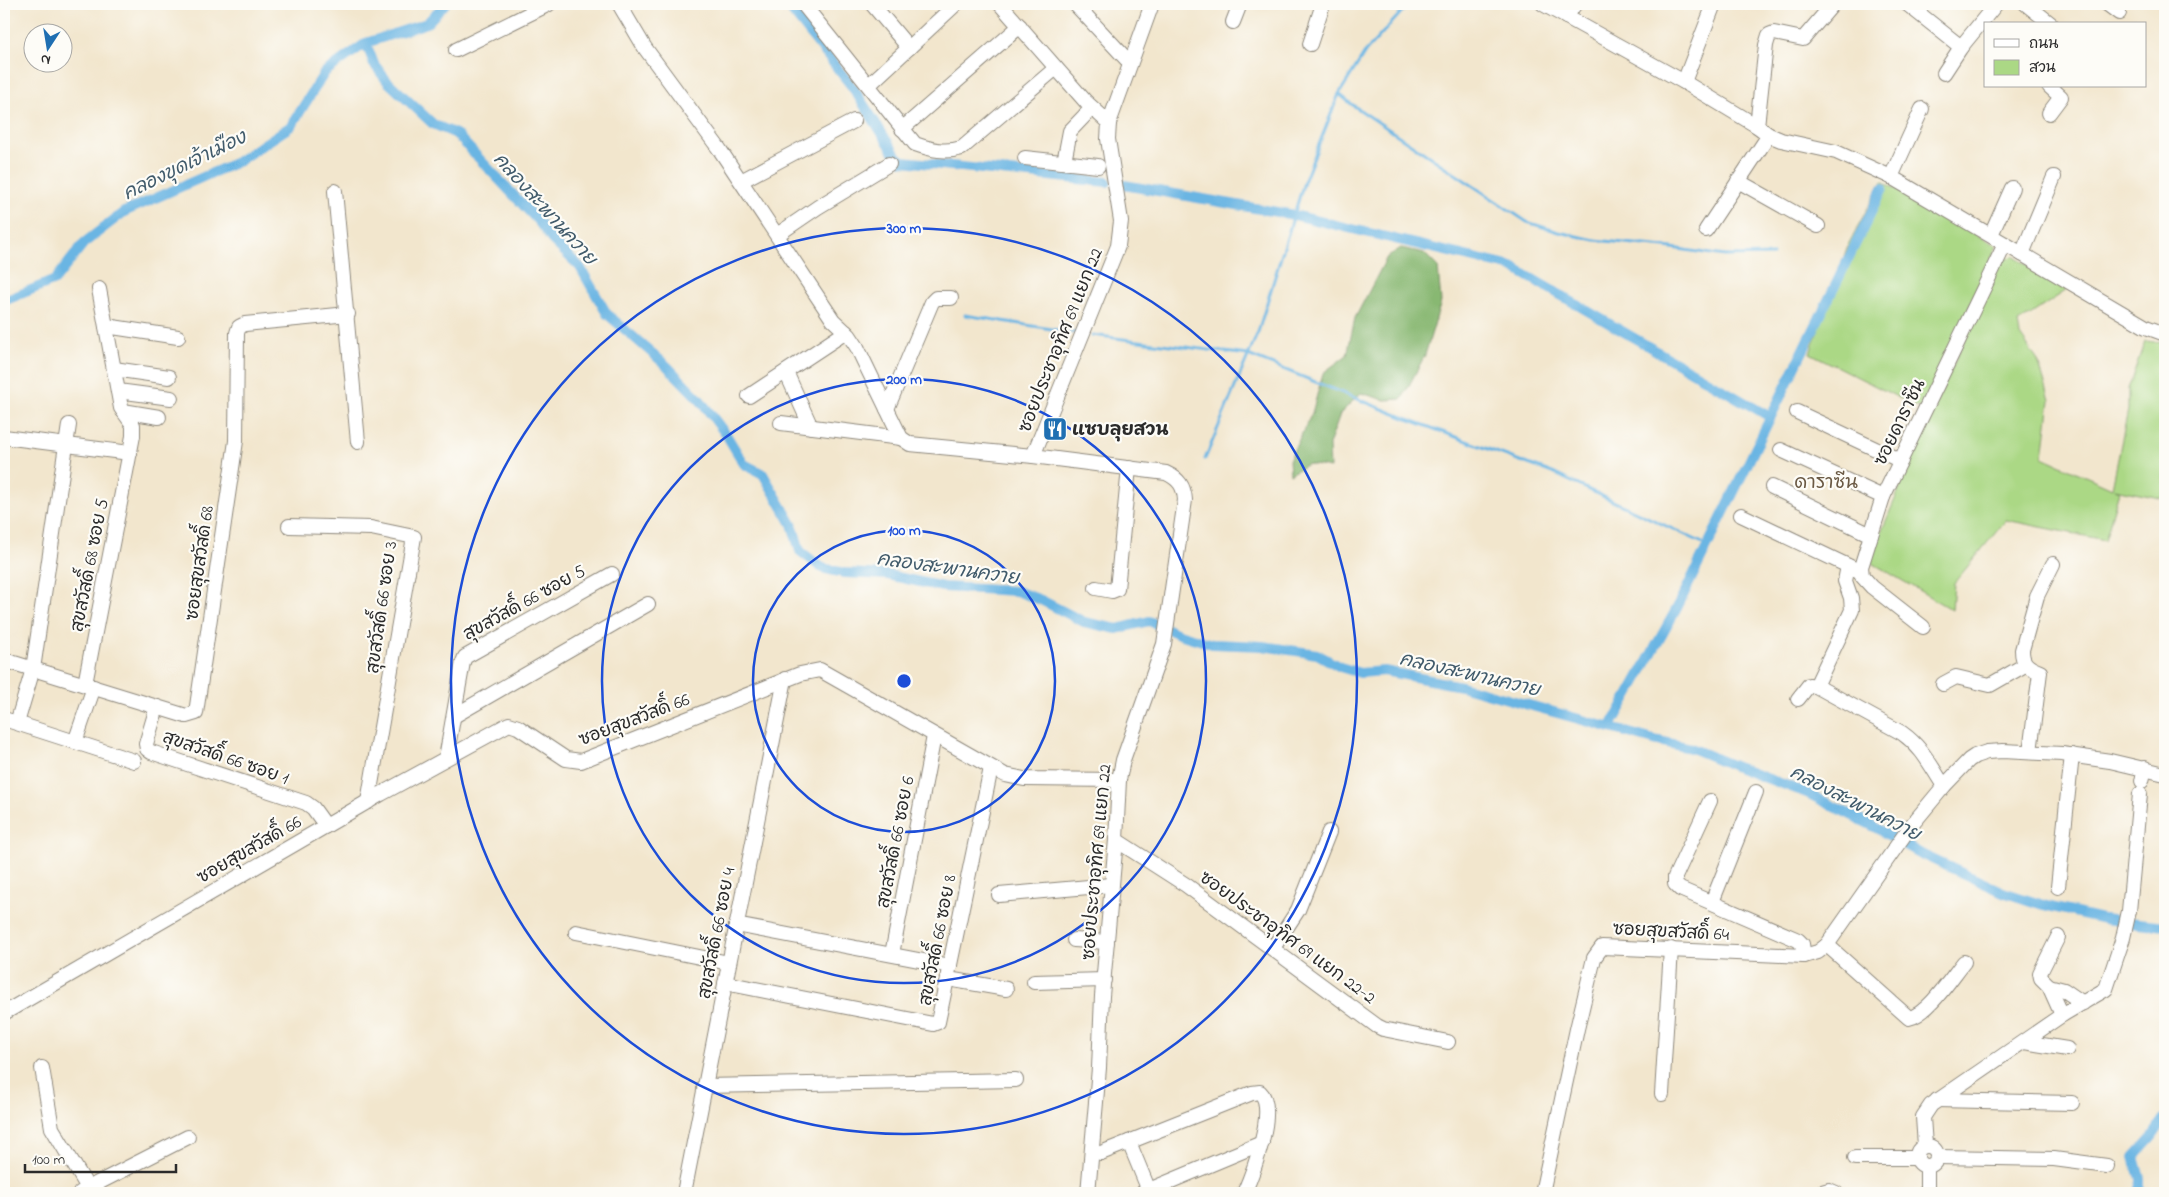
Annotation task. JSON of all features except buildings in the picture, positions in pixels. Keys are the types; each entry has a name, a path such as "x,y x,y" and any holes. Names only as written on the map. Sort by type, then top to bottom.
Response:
{"street":[{"path":"456,50 549,4"},
{"path":"619,4 645,48 741,181 832,320 846,332 857,347 901,438"},
{"path":"803,4 915,144 930,150 948,152 962,148 1056,68"},
{"path":"872,4 908,48"},
{"path":"1000,4 1092,108 1109,123"},
{"path":"1075,4 1130,63"},
{"name":"ซอยประชาอุทิศ 69 แยก 22","path":"1088,1193 1099,1068 1119,780 1123,760 1164,644 1185,500 1184,490 1174,477 1166,473 1033,456 1118,246 1121,221 1108,138 1109,123 1152,4"},
{"path":"1233,22 1240,4"},
{"path":"1310,44 1323,4"},
{"path":"1543,4 1684,82 1769,135 1781,140 1836,152 1891,176 2146,326 2165,334"},
{"path":"1566,17 1575,4"},
{"path":"1684,82 1714,4"},
{"path":"1757,126 1766,45 1769,35 1780,34 1804,39 1834,4"},
{"path":"2026,4 2049,22"},
{"path":"2107,4 2119,13"},
{"path":"1913,5 1961,48"},
{"path":"1985,22 1993,5"},
{"path":"869,85 949,6"},
{"path":"902,129 1020,26"},
{"path":"1944,73 1961,48 1981,32"},
{"path":"2049,113 2061,97 2051,88"},
{"path":"1064,162 1070,131 1092,108"},
{"path":"1891,176 1922,109"},
{"path":"741,181 854,121"},
{"path":"1706,230 1769,135"},
{"path":"1025,158 1098,166"},
{"path":"777,235 818,207 889,164"},
{"path":"2022,254 2054,177"},
{"path":"1738,181 1818,226"},
{"path":"1991,235 2012,188"},
{"path":"336,191 358,442"},
{"name":"ซอยดาราซีน","path":"1861,572 1861,566 1884,497 2005,244"},
{"name":"สุขสวัสดิ์ 68 ซอย 5","path":"75,742 90,686 133,436 133,424 123,411 118,391 99,289"},
{"path":"887,409 932,302 936,298 951,298"},
{"name":"ซอยสุขสวัสดิ์ 68","path":"4,660 186,716 196,713 236,441 237,333 239,327 245,324 348,314"},
{"path":"106,326 178,337"},
{"path":"749,396 846,332"},
{"path":"114,369 169,376"},
{"path":"786,372 811,427"},
{"path":"118,391 171,398"},
{"path":"123,411 159,417"},
{"path":"1797,412 1901,461"},
{"path":"781,423 901,438 910,444 916,445 1033,456"},
{"path":"69,425 68,444 33,670 10,721 134,761"},
{"path":"4,441 68,444 130,453"},
{"path":"1781,450 1884,497"},
{"path":"1096,588 1112,591 1117,589 1129,468"},
{"path":"1772,487 1871,535"},
{"path":"1741,515 1861,572 1862,576 1872,587 1923,626"},
{"name":"สุขสวัสดิ์ 66 ซอย 3","path":"290,526 366,528 414,537 368,802"},
{"path":"2030,752 2040,672 2025,664 2022,659 2022,650 2029,619 2037,596 2054,564"},
{"path":"1816,686 1852,610 1851,598 1845,581 1848,566"},
{"name":"สุขสวัสดิ์ 66 ซอย 5","path":"446,758 465,657 612,574"},
{"path":"454,716 648,604"},
{"path":"1943,684 1956,677 1990,685 2025,664"},
{"name":"ซอยสุขสวัสดิ์ 66","path":"4,1013 326,826 509,724 518,727 566,759 581,761 785,679 820,670 1005,775 1024,779 1119,780"},
{"name":"สุขสวัสดิ์ 66 ซอย 4","path":"684,1193 785,679"},
{"path":"1798,699 1809,685 1816,686 1915,742 1923,751 1944,786"},
{"name":"สุขสวัสดิ์ 66 ซอย 1","path":"157,707 146,744 147,749 151,752 306,803 313,808 326,826"},
{"name":"สุขสวัสดิ์ 66 ซอย 6","path":"892,954 934,736"},
{"name":"ซอยสุขสวัสดิ์ 64","path":"1542,1193 1594,958 1602,947 1671,949 1771,956 1804,956 1818,952 1827,945 1888,861 1910,827 1944,786 1969,760 1987,752 2030,752 2072,756 2142,781 2165,774"},
{"path":"2058,887 2072,756"},
{"name":"สุขสวัสดิ์ 66 ซอย 8","path":"725,983 933,1024 938,1022 941,1016 991,768"},
{"path":"1927,1193 1924,1117 1931,1105 2062,1015 2106,989 2129,911 2142,781"},
{"path":"1712,902 1756,792"},
{"path":"1710,801 1675,878 1675,884 1680,889 1798,940 1802,944 1804,956"},
{"path":"1273,948 1300,905 1329,832"},
{"name":"ซอยประชาอุทิศ 69 แยก 22-2","path":"1116,840 1186,885 1377,1026 1391,1031 1448,1042"},
{"path":"999,895 1111,886"},
{"path":"736,925 892,954 1006,989"},
{"path":"576,932 728,963"},
{"path":"2058,937 2040,973 2041,978 2050,986 2064,990 2083,1003"},
{"path":"1074,940 1107,942"},
{"path":"1827,945 1909,1018 1914,1017 1931,1002 1964,962"},
{"path":"1662,1094 1671,949"},
{"path":"1034,982 1104,980"},
{"path":"2050,986 2062,1015"},
{"path":"2024,1042 2067,1049"},
{"path":"42,1068 52,1128 84,1191 188,1137"},
{"path":"704,1086 1016,1080"},
{"path":"1101,1153 1258,1091 1264,1097 1265,1122 1262,1143 1244,1193"},
{"path":"1937,1100 2072,1103"},
{"path":"1128,1142 1147,1192 1262,1143"},
{"path":"1855,1158 2054,1159 2107,1166"},
{"path":"1819,1193 1829,1190 1836,1193"}],"green space":[{"path":"1882,181 1997,246 1921,409 1810,353 1848,245"},
{"path":"1401,248 1424,253 1438,267 1441,302 1425,355 1402,399 1385,400 1361,393 1340,414 1329,445 1330,468 1308,464 1290,474 1289,460 1312,413 1323,373 1347,355 1355,318 1387,257"},
{"path":"2013,256 2067,290 2018,323 2020,335 2038,361 2050,400 2043,457 2112,488 2128,410 2128,389 2145,341 2165,343 2165,499 2114,489 2119,491 2105,540 2006,520 1954,583 1952,610 1869,561 1931,414 2001,261"}],"waterway":[{"name":"คลองขุดเจ้าเมือง","path":"4,301 55,280 84,243 124,212 237,162 291,126 325,72 366,43 427,23 445,4"},
{"path":"786,4 853,88 896,155 903,161 1107,182"},
{"path":"1205,459 1258,332 1304,182 1339,94 1366,51 1409,4"},
{"name":"คลองสะพานควาย","path":"366,43 374,64 387,81 433,124 456,134 539,222 552,240 580,267 607,314 667,366 700,400 727,436 744,464 763,474 792,524 800,551 822,568 844,573 888,575 943,587 1016,591 1041,600 1084,622 1117,629 1149,621 1179,634 1212,644 1262,646 1317,654 1340,667 1360,673 1384,671 1461,686 1654,740 1691,748 1807,793 1869,824 1923,855 2003,892 2043,905 2103,919 2165,926"},
{"path":"1339,94 1527,222 1595,240 1665,247 1725,256 1773,255"},
{"path":"1124,185 1294,215 1512,267 1770,417"},
{"path":"1610,728 1677,608 1883,188"},
{"path":"965,315 1076,333"},
{"path":"1092,335 1248,355 1405,418 1555,474 1707,545"},
{"path":"2140,1193 2140,1178 2134,1157 2152,1137 2165,1118"}],"place":[{"name":"แซบลุยสวน","path":"1055,429"}],"district":[{"name":"ดาราซีน","path":"1826,481"}]}
